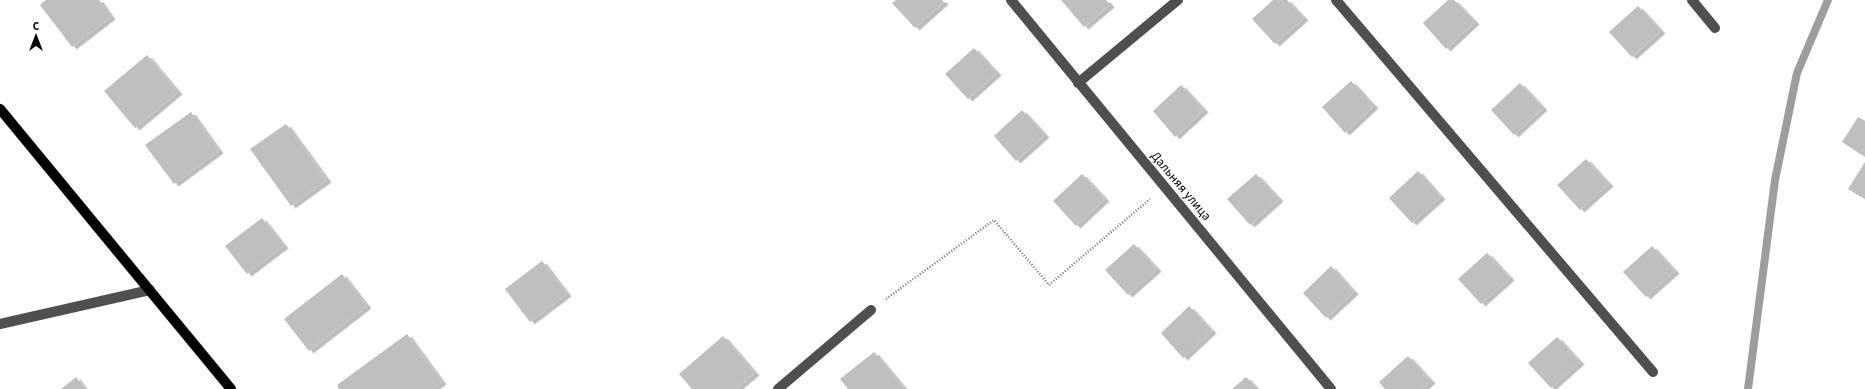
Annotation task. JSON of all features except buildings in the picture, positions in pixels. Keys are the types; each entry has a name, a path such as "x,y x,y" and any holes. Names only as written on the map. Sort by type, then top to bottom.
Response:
{"main road":[{"path":"0,109 230,389"}],"street":[{"name":"Дальняя улица","path":"1012,0 1078,83 1331,389"},
{"path":"1078,83 1178,0"},
{"path":"1336,0 1653,372"},
{"path":"1692,0 1715,28"},
{"path":"0,324 150,290"},
{"path":"778,389 871,310"}],"path":[{"path":"871,310 994,220 1049,285 1164,187"}],"waterway":[{"path":"1748,389 1775,180 1797,73 1828,0"}]}
